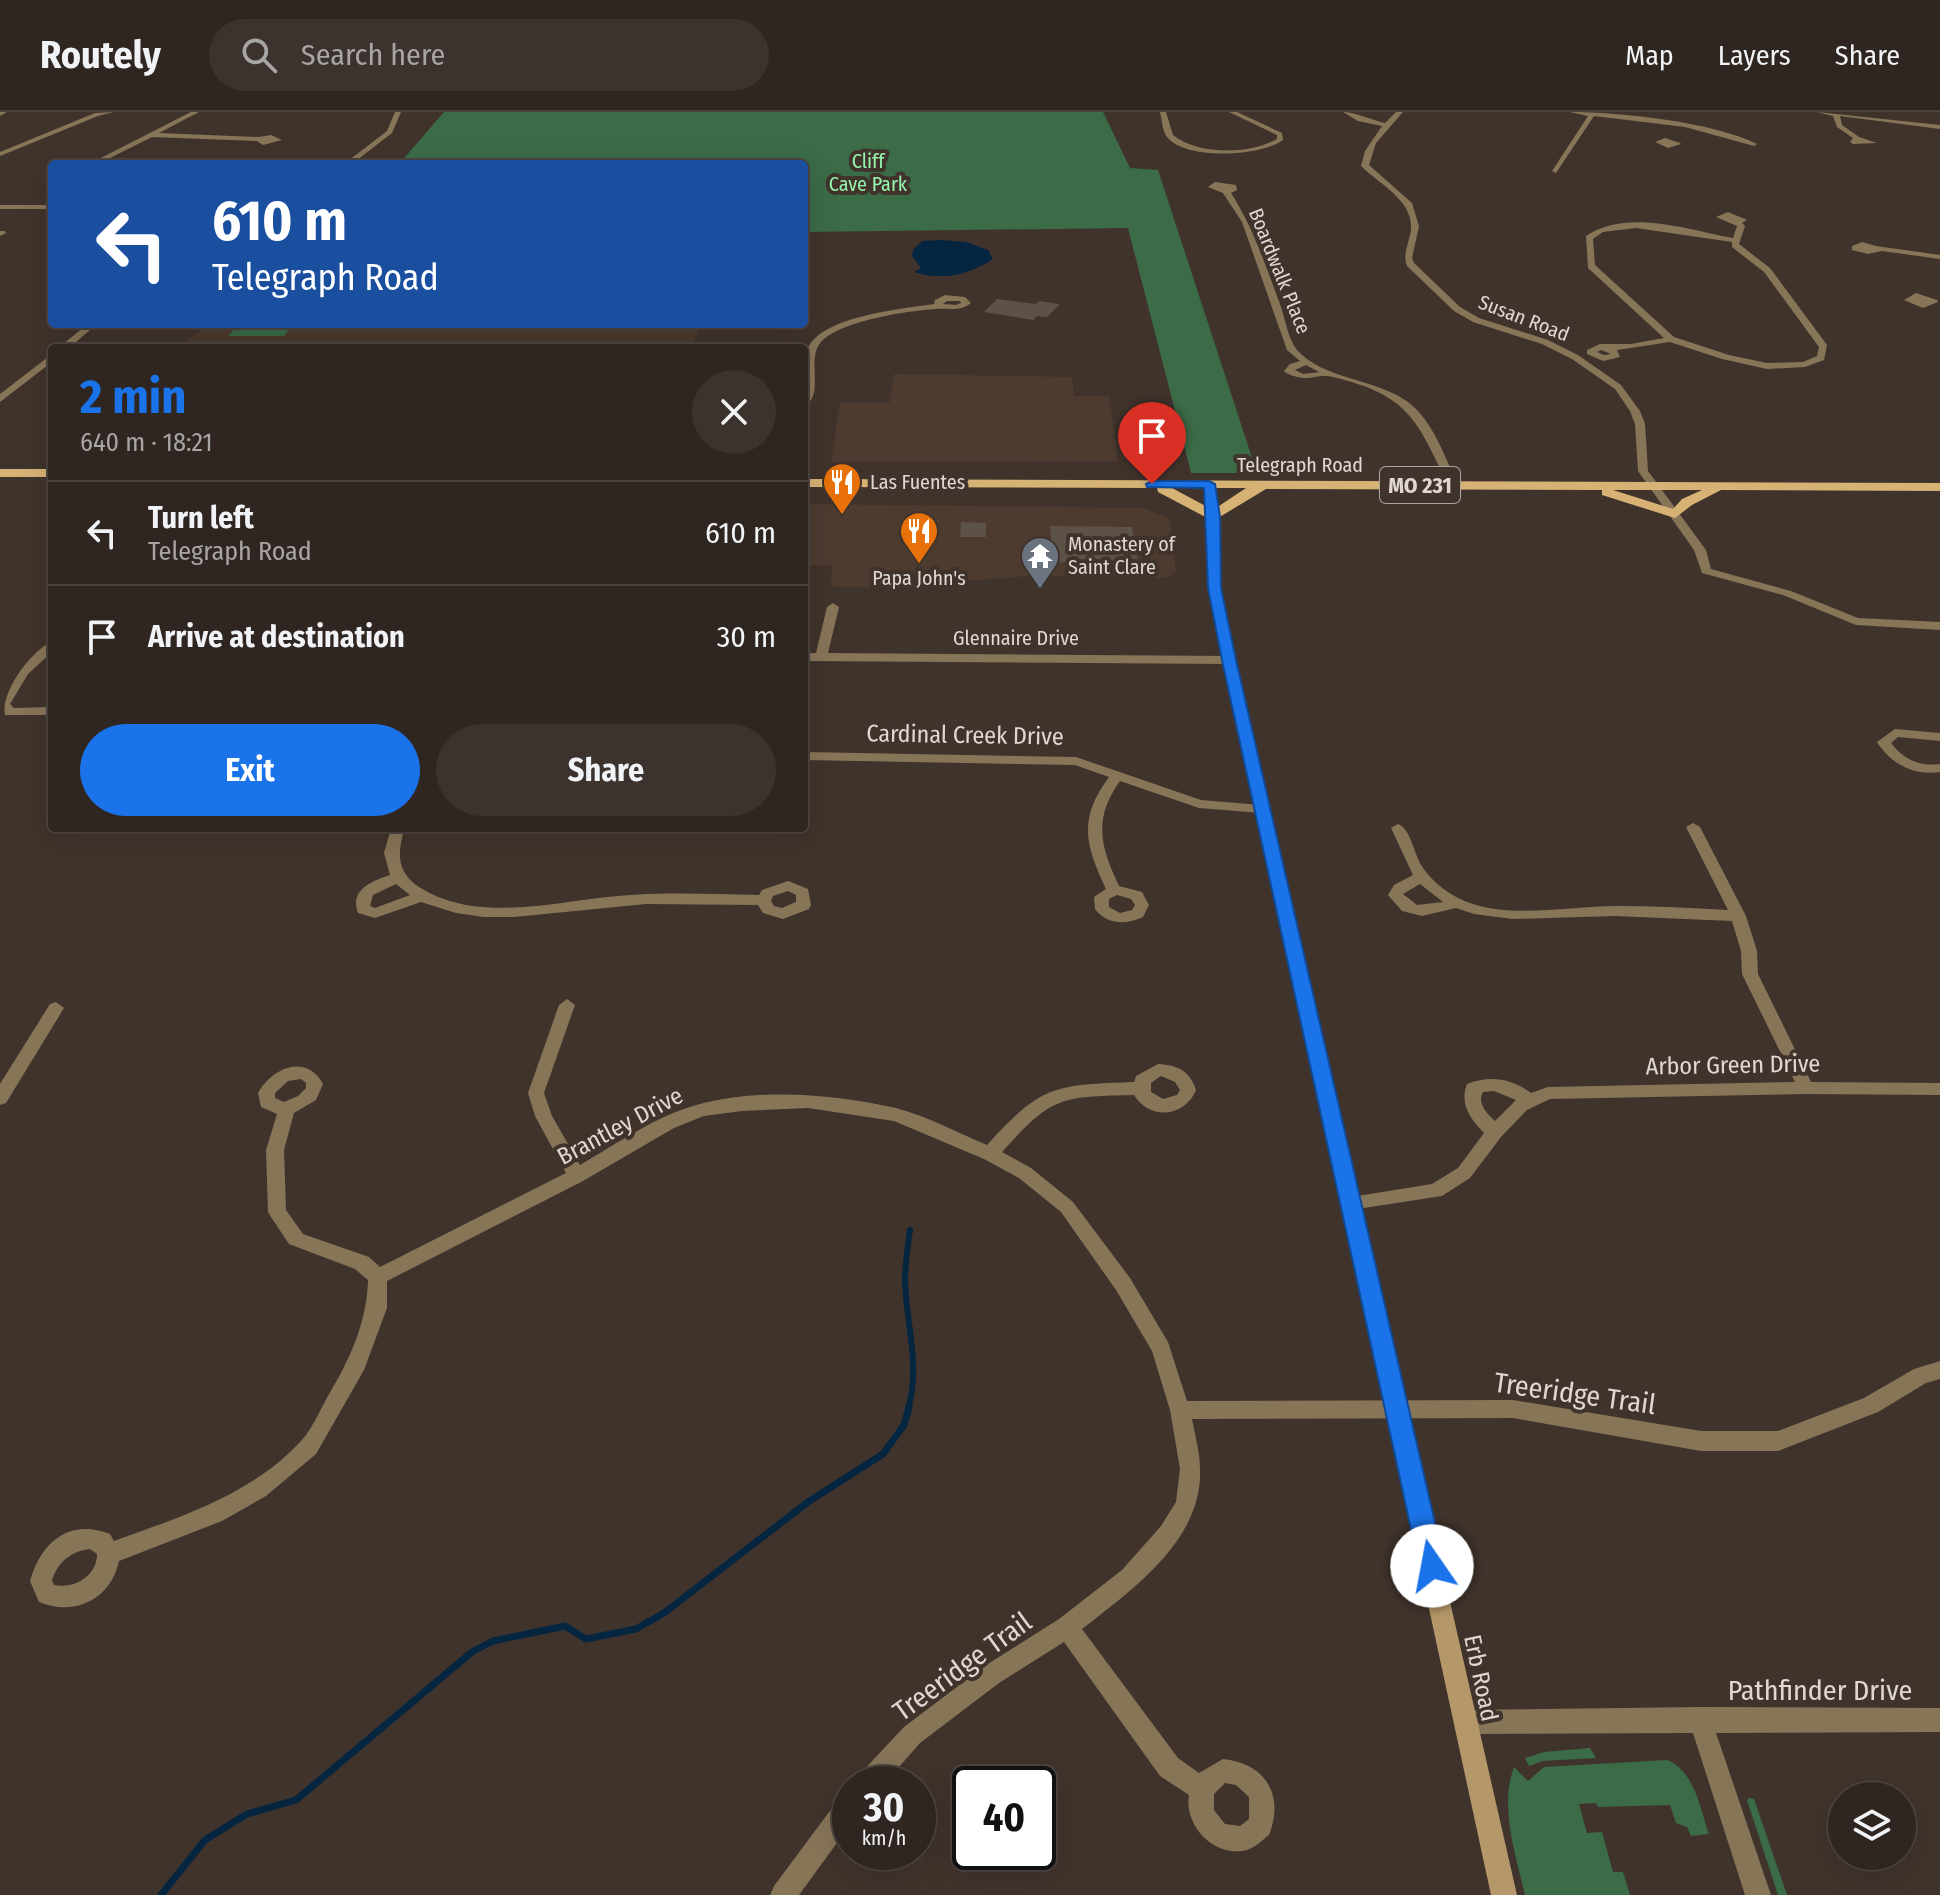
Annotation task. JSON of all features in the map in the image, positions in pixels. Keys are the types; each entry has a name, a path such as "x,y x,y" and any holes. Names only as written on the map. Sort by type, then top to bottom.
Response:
{"main road":[{"path":"0,473 48,473"},
{"name":"Telegraph Road","path":"808,483 1940,487"},
{"path":"1152,484 1181,496 1213,517 1232,501 1264,484"},
{"path":"1576,485 1675,514 1687,502 1725,485"}],"street":[{"path":"0,154 95,113 111,112"},
{"path":"101,160 196,112"},
{"path":"290,112 308,112"},
{"path":"353,160 390,132 398,112"},
{"path":"1163,112 1169,136 1178,148"},
{"path":"1168,149 1249,150 1270,146 1280,140 1280,134 1272,127 1232,112"},
{"path":"1346,112 1360,120 1385,125"},
{"name":"Susan Road","path":"1400,112 1385,125 1366,157 1365,166 1408,203 1415,226 1408,258 1414,270 1466,315 1530,336 1575,357 1618,387 1640,424 1641,464 1700,550 1706,571 1787,593 1856,621 1940,626"},
{"path":"1573,112 1698,129 1754,144"},
{"path":"1820,112 1940,127"},
{"path":"1905,112 1908,122"},
{"path":"1556,171 1592,114"},
{"path":"1836,114 1839,126 1857,138"},
{"path":"1676,142 1698,129"},
{"path":"150,135 259,139"},
{"name":"Boardwalk Place","path":"1226,191 1246,222 1292,350 1305,362 1327,374 1391,395 1407,405 1420,419 1453,485"},
{"path":"33,207 42,200"},
{"path":"0,207 48,207"},
{"path":"1734,240 1741,226 1737,222"},
{"path":"1627,226 1734,240 1738,249 1767,270 1824,347 1821,358 1797,365 1752,363 1671,339 1591,266 1589,238 1597,231 1627,226"},
{"path":"1878,248 1940,257"},
{"path":"808,392 812,346 819,337 843,325 939,306"},
{"path":"68,344 88,328"},
{"path":"1592,354 1591,349 1631,347 1671,339"},
{"path":"1575,357 1592,354 1603,358 1616,356 1631,347"},
{"path":"1603,348 1614,351 1616,356"},
{"path":"0,399 48,360"},
{"name":"Boardwalk Place","path":"1305,362 1289,371 1302,377 1327,374"},
{"name":"Erb Road","path":"1209,484 1213,517 1214,588 1229,660 1504,1895"},
{"path":"821,657 833,607"},
{"path":"48,649 37,656 13,684 4,704 10,712 48,711"},
{"name":"Glennaire Drive","path":"808,657 1229,660"},
{"path":"1940,737 1895,733 1884,742 1894,754 1915,767 1940,768"},
{"name":"Cardinal Creek Drive","path":"808,756 1076,761 1199,804 1261,809"},
{"path":"1114,890 1097,852 1096,827 1097,805 1117,776"},
{"path":"1693,827 1738,916 1749,951 1750,974 1806,1088"},
{"path":"1398,828 1408,857 1420,878 1455,903 1516,913 1618,911 1738,916"},
{"path":"397,832 390,860 398,878 419,897 444,906 485,911 674,898 764,900"},
{"path":"398,878 374,886 364,895 361,902 363,909 375,913 419,897"},
{"path":"1420,878 1399,888 1395,895 1401,905 1428,912 1455,903"},
{"path":"567,1005 536,1093 544,1116 577,1176"},
{"path":"2,1093 56,1008"},
{"path":"1351,1203 1384,1201 1436,1191 1464,1173 1495,1132 1528,1101 1519,1092 1489,1084 1473,1089 1471,1101 1477,1116 1495,1132"},
{"path":"990,1154 1036,1105 1049,1098 1061,1093 1141,1088"},
{"name":"Arbor Green Drive","path":"1528,1101 1548,1093 1940,1089"},
{"name":"Brantley Drive","path":"378,1277 577,1176 668,1123 702,1110 742,1104 808,1101 851,1106 896,1115 990,1154 1025,1173 1067,1207 1123,1284 1161,1348 1180,1410"},
{"path":"109,1554 214,1514 259,1489 309,1447 354,1370 377,1308 378,1277 362,1263 296,1239 277,1212 275,1150 287,1108"},
{"name":"Treeridge Trail","path":"884,1766 912,1735 991,1675 1067,1627 1130,1578 1169,1533 1186,1504 1190,1469 1180,1410 1513,1409 1701,1441 1778,1441 1871,1405 1921,1375 1940,1370"},
{"path":"1067,1627 1169,1767 1202,1790"},
{"name":"Pathfinder Drive","path":"1700,1719 1758,1895"},
{"name":"Pathfinder Drive","path":"1466,1722 1940,1720"},
{"path":"783,1895 832,1829"}],"shaded area":[{"path":"202,328 700,328 694,344 184,344"},
{"path":"894,374 1072,377 1074,396 1109,396 1118,461 831,462 840,403 889,403"},
{"path":"808,504 1143,508 1169,518 1176,571 1166,578 1030,576 948,582 939,588 831,587 832,565 808,565"}],"green space":[{"name":"Cliff Cave Park","path":"444,112 1103,112 1130,168 1158,170 1257,473 1191,473 1128,228 808,232 808,160 402,160"},
{"path":"235,328 290,328 284,336 228,336"},
{"path":"1590,1748 1596,1758 1543,1761 1529,1766 1525,1758 1544,1752"},
{"path":"1667,1760 1676,1765 1690,1782 1709,1834 1691,1836 1687,1827 1676,1823 1670,1805 1598,1807 1596,1803 1579,1804 1587,1833 1602,1832 1613,1872 1623,1872 1630,1895 1525,1895 1509,1815 1508,1798 1514,1767 1528,1781 1544,1767"},
{"path":"1754,1799 1787,1895 1778,1895 1747,1800"}],"water":[{"path":"922,241 966,242 988,250 993,259 955,275 935,276 914,272 921,268 912,256 913,250"}],"building":[{"path":"997,299 1060,304 1047,317 1037,316 1033,320 984,312"},
{"path":"961,522 986,523 986,537 960,537"},
{"path":"1050,526 1132,527 1138,563 1053,562"}],"waterway":[{"path":"908,1409 913,1376 905,1280 910,1230"},
{"path":"161,1895 205,1840 247,1814 296,1800 472,1652 493,1641 565,1626 586,1639 636,1629 664,1613 808,1502 883,1454 904,1425 909,1407"}],"place":[{"name":"Las Fuentes","path":"842,516"},
{"name":"Papa John's","path":"919,565"},
{"name":"Monastery of Saint Clare","path":"1040,590"}],"route":[{"path":"1152,484 1209,484 1213,517 1214,588 1299,982 1432,1566"}]}
